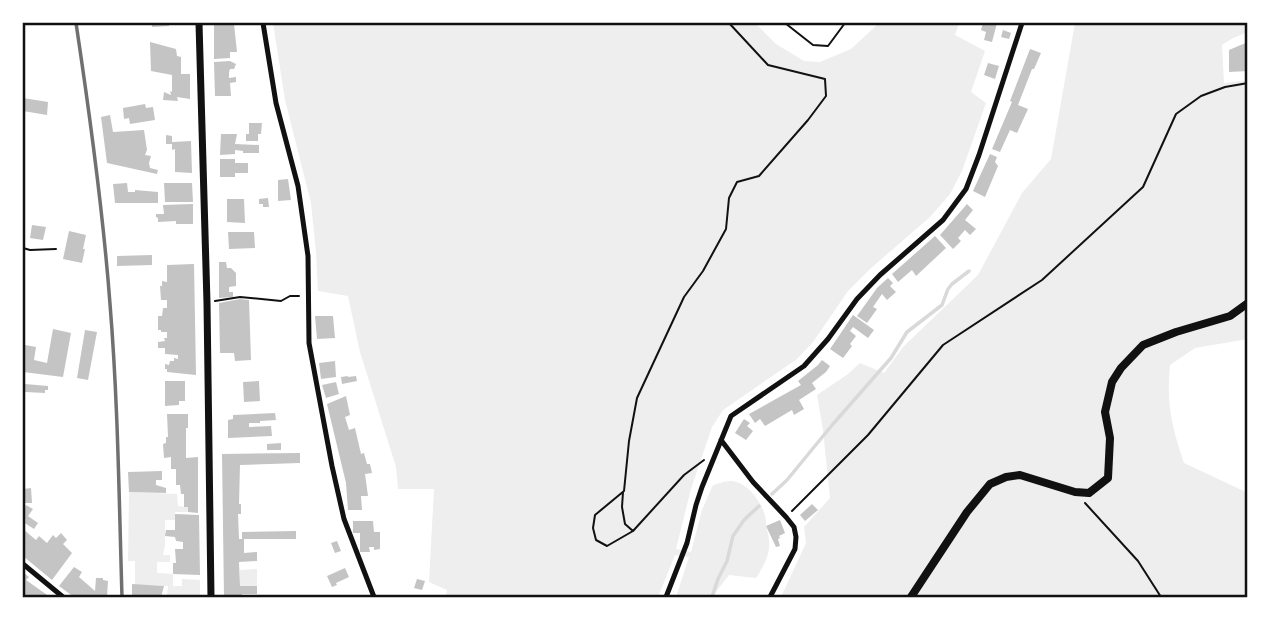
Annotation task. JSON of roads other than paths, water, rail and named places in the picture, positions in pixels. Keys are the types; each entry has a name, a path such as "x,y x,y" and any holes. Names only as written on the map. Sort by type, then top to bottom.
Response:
{"main road":[{"path":"911,597 967,512 990,484 1006,477 1020,475 1075,492 1089,493 1108,478 1110,438 1105,412 1112,382 1121,368 1143,345 1230,316 1248,303"}],"street":[{"path":"199,23 207,303 211,597"},
{"path":"263,23 276,103 299,186 308,256 309,343 336,486 344,519 374,597"},
{"path":"666,597 684,554 696,505 731,416 804,366 857,299 880,275 943,220 966,189 1022,23"},
{"path":"721,440 753,482 794,527 795,549 770,597"},
{"path":"23,564 64,597"}],"waterway":[{"path":"772,494 891,358 907,332 942,305 948,289 969,271"},
{"path":"712,597 727,561 733,536 744,520 759,506"}],"railway":[{"path":"76,23 96,163 110,304 117,413 122,597"}]}
